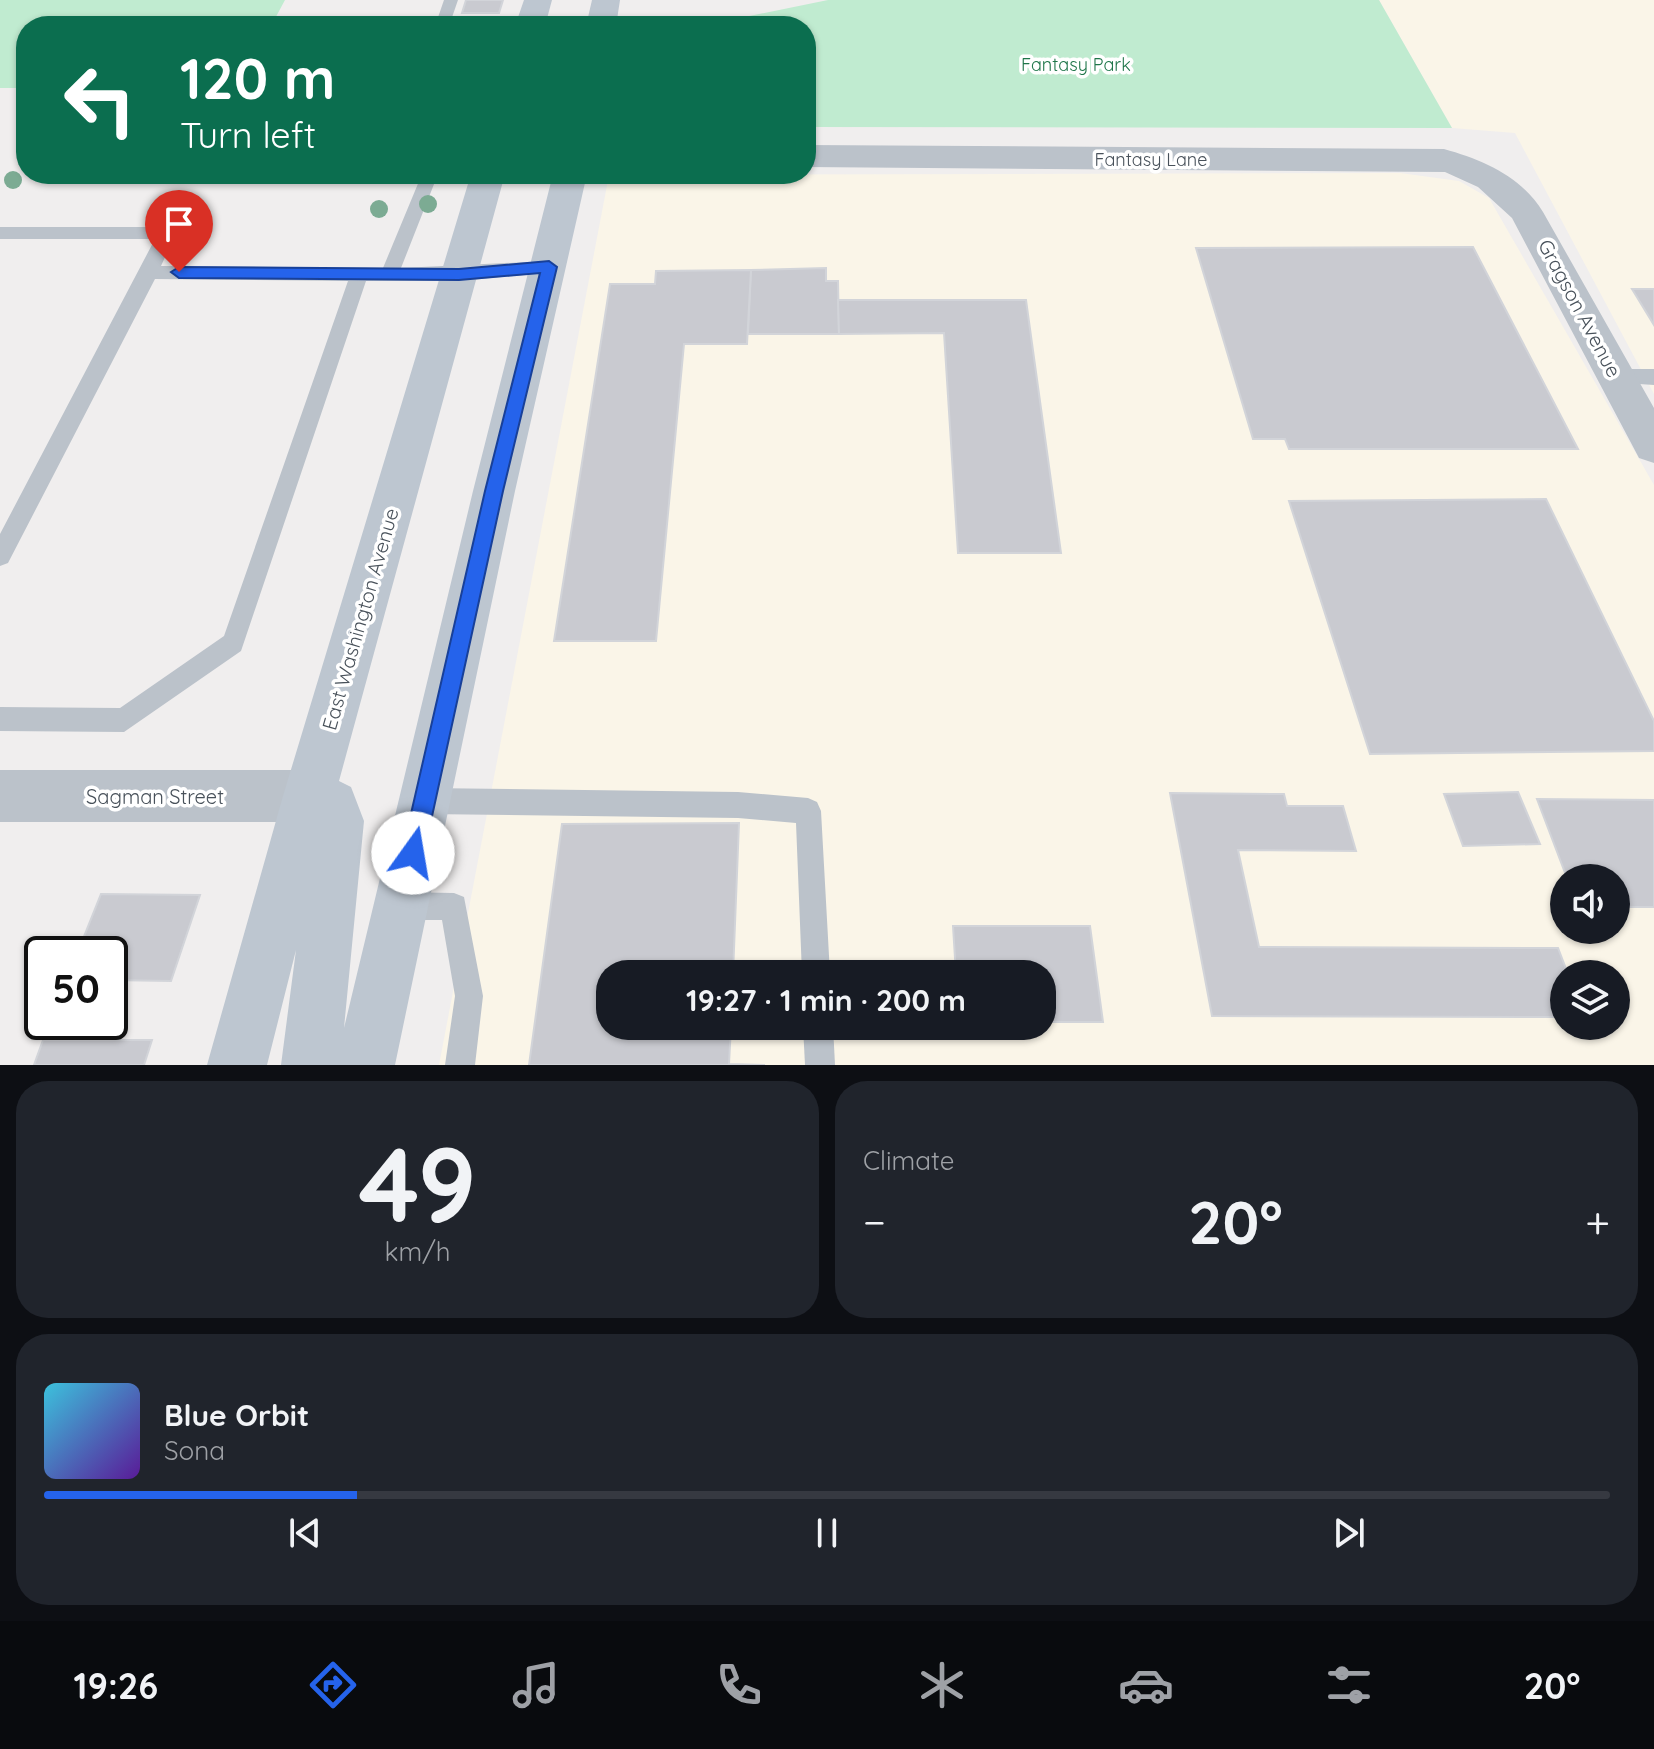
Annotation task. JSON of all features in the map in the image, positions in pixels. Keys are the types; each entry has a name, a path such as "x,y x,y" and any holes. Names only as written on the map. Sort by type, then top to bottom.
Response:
{"main road":[{"name":"East Washington Avenue","path":"237,1065 309,796 485,184"},
{"path":"365,1065 494,491 568,184"},
{"path":"309,796 333,805 338,821 311,1065"}],"street":[{"name":"Fantasy Lane","path":"816,156 1444,160 1470,167 1493,180"},
{"name":"Gragson Avenue","path":"1493,180 1514,197 1532,222 1654,446"},
{"name":"Sagman Street","path":"1,799 309,796"}],"lane":[{"path":"389,275 427,184"},
{"path":"0,233 167,233 0,556"},
{"path":"149,272 389,275 459,274 549,267"},
{"path":"0,719 124,720 233,643 359,275"},
{"path":"1617,377 1654,377"},
{"path":"425,801 738,805 808,811 815,960"},
{"path":"401,906 454,907 469,996 460,1065"},
{"path":"819,1040 820,1065"}],"shaded area":[{"path":"1379,0 1654,0 1654,394 1515,133 1452,128"},
{"path":"1400,173 1459,181 1489,198 1654,485 1654,1065 439,1065 607,184 816,184 816,174"}],"green space":[{"path":"0,0 285,0 276,16 16,16 16,88 0,88"},
{"name":"Fantasy Park","path":"828,0 1379,0 1452,128 816,127 816,16 749,16"}],"building":[{"path":"466,0 503,0 499,13 462,13"},
{"path":"1473,247 1578,449 1289,449 1285,439 1253,439 1196,248"},
{"path":"826,268 826,281 838,281 839,334 748,334 751,270"},
{"path":"751,270 747,344 684,344 656,641 554,641 610,284 655,284 656,271"},
{"path":"1632,289 1654,289 1654,325"},
{"path":"838,300 1026,300 1061,553 958,553 944,333 839,334"},
{"path":"1546,499 1654,721 1654,751 1370,754 1289,501"},
{"path":"1518,792 1540,844 1463,846 1444,794"},
{"path":"1170,793 1284,794 1287,806 1343,806 1356,851 1238,850 1259,947 1558,948 1563,960 1550,960 1550,1017 1212,1016"},
{"path":"1537,799 1654,800 1654,907 1630,907 1630,864 1562,864"},
{"path":"739,823 734,960 596,960 596,1040 730,1040 729,1064 765,1065 529,1065 562,824"},
{"path":"101,894 200,895 171,981 128,980 128,936 84,936"},
{"path":"953,926 1090,926 1103,1022 1056,1022 1056,960 955,960"},
{"path":"43,1040 152,1040 144,1065 34,1065"}],"route":[{"path":"179,272 459,274 549,267 494,491 413,853"}]}
